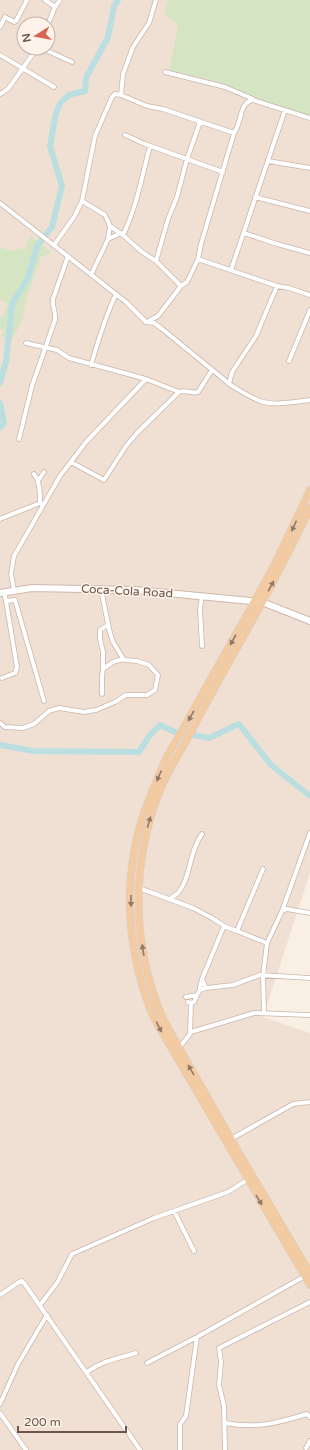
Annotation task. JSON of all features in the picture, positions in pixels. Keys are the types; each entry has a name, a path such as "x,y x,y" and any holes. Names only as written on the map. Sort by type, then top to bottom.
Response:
{"main road":[{"path":"307,1275 247,1180 155,1020 143,989 135,952 130,898 136,845 141,823 148,801 166,759 208,692 258,601 310,490"},
{"path":"258,601 284,562 310,508"},
{"path":"208,692 186,740 162,785 154,805 143,846 138,903 141,938 147,973 157,1006 179,1048 307,1275 310,1285"}],"street":[{"path":"0,15 14,22 16,21 27,0"},
{"path":"45,0 55,8"},
{"path":"52,16 60,0"},
{"path":"121,95 123,74 133,47 149,23 156,0"},
{"path":"0,27 5,17"},
{"path":"56,55 72,62"},
{"path":"0,56 54,87"},
{"path":"0,94 8,90 31,56"},
{"path":"166,72 225,87 246,95 253,100 310,118"},
{"path":"54,245 71,223 82,201 95,136 112,97 115,94 147,106 169,111 234,133"},
{"path":"146,322 158,316 181,286 187,282 198,259 201,244 234,133 239,125 244,105 253,100"},
{"path":"231,270 285,110"},
{"path":"156,261 168,219 177,197 187,159 200,122"},
{"path":"124,135 150,146 223,172"},
{"path":"108,239 122,234 131,219 139,195 150,146"},
{"path":"268,161 310,168"},
{"path":"255,197 310,211"},
{"path":"82,201 105,215 110,226 122,234 142,252 156,261 181,286"},
{"path":"0,203 116,294 146,322 154,323 161,328 229,384 244,393 265,402 278,403 310,400"},
{"path":"91,275 108,239 110,226"},
{"path":"244,233 310,253"},
{"path":"19,439 32,386 55,320 56,315 52,299 68,256"},
{"path":"198,259 277,286 289,288 310,295"},
{"path":"229,384 232,372 256,336 277,286"},
{"path":"91,365 98,338 116,294"},
{"path":"289,360 310,310"},
{"path":"158,316 161,328"},
{"path":"26,343 56,350 69,358 146,379 179,392"},
{"path":"70,462 104,480 126,446 137,433 179,392 185,390 192,393 198,392 212,370"},
{"path":"14,590 11,574 14,556 42,504 60,476 86,442 146,379"},
{"path":"38,481 44,472"},
{"path":"34,474 38,481 42,504"},
{"path":"0,519 42,504"},
{"name":"Coca-Cola Road","path":"2,592 32,588 136,590 258,601 310,621"},
{"path":"101,589 113,642 123,659"},
{"path":"2,592 6,601 17,667 16,673 2,678"},
{"path":"202,596 200,609 202,646"},
{"path":"6,601 15,600 44,701"},
{"path":"102,694 103,652 100,639 100,630 108,625"},
{"path":"0,723 5,727 23,728 34,724 49,711 59,708 84,712 96,710 115,702 126,695 147,695 155,690 158,675 150,665 123,659 112,662 103,669"},
{"path":"264,1013 263,976 267,943 282,910 310,833"},
{"path":"170,899 178,893 183,884 196,845 202,834"},
{"path":"237,931 263,869"},
{"path":"139,888 193,908 224,926 267,943"},
{"path":"282,910 292,909 310,913"},
{"path":"203,988 202,979 224,926"},
{"path":"188,1000 194,1002 197,995 203,988 233,985 257,976 310,978"},
{"path":"188,1000 197,995"},
{"path":"179,1048 187,1040 190,1032 188,1000"},
{"path":"190,1032 254,1013 310,1015"},
{"path":"231,1139 293,1104 310,1102"},
{"path":"40,1305 57,1283 72,1254 106,1238 174,1211 228,1192 247,1180"},
{"path":"174,1211 194,1252"},
{"path":"148,1363 197,1338 307,1275"},
{"path":"0,1294 22,1281 27,1286 140,1450"},
{"path":"225,1450 224,1406 219,1385 221,1362 219,1348 310,1302"},
{"path":"0,1404 18,1364 47,1315"},
{"path":"180,1450 180,1424 186,1416 197,1338"},
{"path":"87,1372 96,1365 106,1361 136,1353"},
{"path":"0,1413 26,1450"},
{"path":"225,1423 240,1426 271,1424 308,1414 310,1417"},
{"path":"305,1449 310,1441"}],"shaded area":[{"path":"0,0 310,0 310,873 263,1017 310,1033 310,1450 0,1450"}],"green space":[{"path":"168,0 310,0 310,117 253,100 208,79 169,73 178,24 164,14"},
{"path":"31,236 52,253 41,257 27,297 21,323 10,343 1,335 5,329 0,330 0,318 2,317 8,304 0,300 0,247 12,251 18,248 25,250"}],"waterway":[{"path":"0,383 6,361 12,304 28,278 37,246 52,227 62,186 50,146 56,113 61,102 69,95 85,91 86,78 108,37 114,6 118,0"},
{"path":"0,403 4,423 0,428"},
{"path":"0,745 33,751 139,752 150,735 160,725 175,732 209,738 239,724 271,765 310,796"}]}
